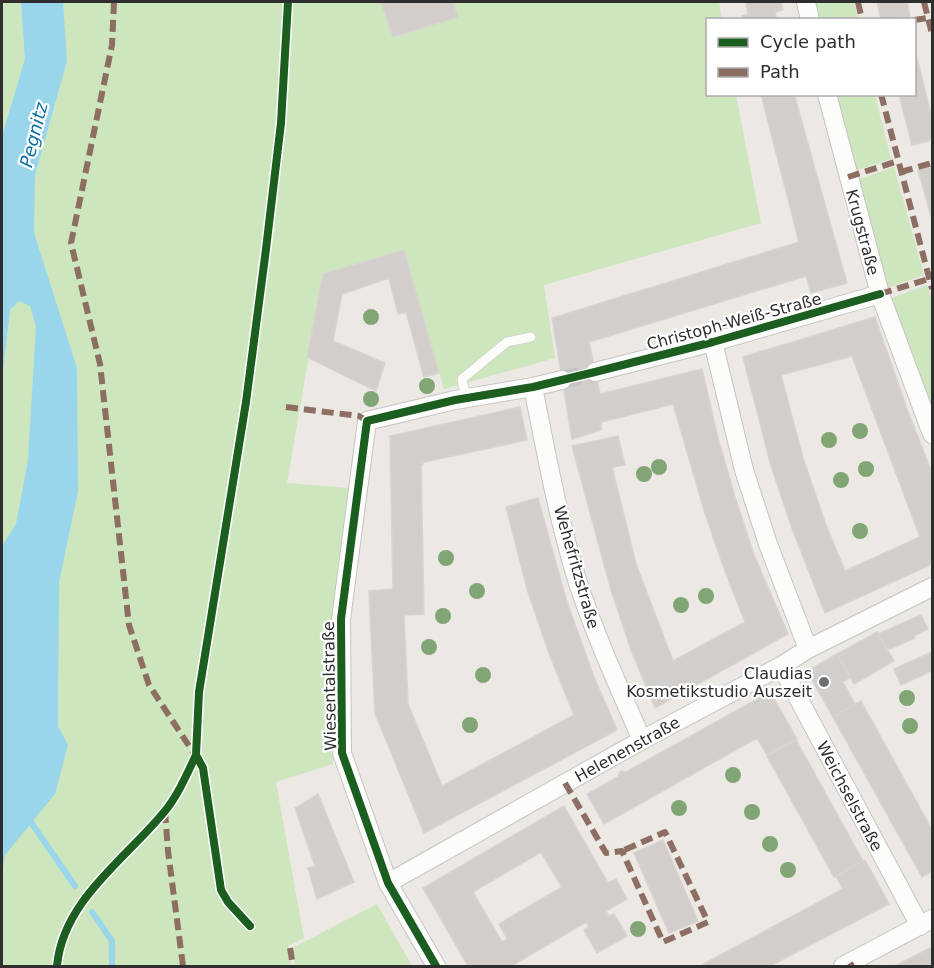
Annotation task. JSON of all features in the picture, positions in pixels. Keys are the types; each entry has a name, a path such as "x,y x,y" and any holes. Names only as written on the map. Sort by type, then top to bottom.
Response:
{"street":[{"path":"806,2 810,18"},
{"name":"Krugstraße","path":"828,96 880,294 933,435"},
{"name":"Christoph-Weiß-Straße","path":"595,372 713,342 880,294"},
{"path":"713,342 744,470 768,544 808,649"},
{"path":"466,399 562,380"},
{"name":"Wehefritzstraße","path":"533,387 550,473 578,581 600,647 642,740"},
{"name":"Wiesentalstraße","path":"436,966 388,883 342,753 341,619 367,421 466,399"},
{"name":"Helenenstraße","path":"388,883 808,649 933,587"},
{"name":"Weichselstraße","path":"781,666 926,923"},
{"path":"843,966 926,923"}],"lane":[{"path":"466,399 462,379 507,342 531,337"}],"green space":[{"path":"2,2 719,2 722,18 706,18 706,96 736,96 761,223 544,285 555,358 444,389 404,250 323,274 287,483 349,488 325,696 333,764 276,782 304,938 288,946 292,966 2,966"},
{"path":"813,2 854,2 858,18 817,18"},
{"path":"835,96 875,96 891,159 854,171"},
{"path":"894,167 924,275 888,288 856,180"},
{"path":"927,285 932,301 932,416 891,298"},
{"path":"377,904 412,966 295,966 292,948"}],"water":[{"name":"Pegnitz","path":"21,2 63,2 67,61 35,175 34,233 77,368 78,491 59,583 58,726 68,745 55,794 5,855 2,874 2,546 16,524 28,460 36,326 30,306 19,301 10,310 2,379 2,136 25,59"}],"building":[{"path":"381,2 453,2 458,17 393,37"},
{"path":"746,2 781,2 783,10 775,12 776,18 742,18 742,16 748,14"},
{"path":"877,2 907,2 910,17 881,18"},
{"path":"916,54 932,118 932,140 912,145 900,96 916,96"},
{"path":"762,96 795,96 847,283 811,293 806,276 589,342 600,394 702,369 735,497 754,555 788,634 655,708 631,650 611,590 572,446 618,436 625,465 612,467 636,564 673,661 745,622 704,510 673,404 601,422 601,430 572,439 552,318 799,242"},
{"path":"932,166 932,220 918,170"},
{"path":"404,250 439,373 424,377 406,312 398,314 389,278 342,294 333,341 385,363 376,391 307,357 323,274"},
{"path":"875,317 932,473 932,564 825,613 771,466 743,357","holes":["852,356 920,537 845,571 803,458 781,375"]},
{"path":"520,407 527,440 424,462 421,466 424,614 404,615 408,704 442,786 574,715 550,656 528,592 506,507 538,498 566,599 594,677 617,730 424,833 375,713 369,591 393,589 390,436"},
{"path":"921,615 928,629 914,636 915,638 887,650 878,634"},
{"path":"877,632 894,661 854,684 837,654"},
{"path":"932,652 932,671 901,685 894,669"},
{"path":"837,654 851,677 843,682 855,704 833,717 807,671"},
{"path":"770,692 797,739 767,755 757,738 604,824 587,794 618,777 620,771 626,772"},
{"path":"861,701 932,830 932,871 922,877 833,717"},
{"path":"796,740 863,861 834,877 767,756"},
{"path":"318,794 354,882 317,899 308,868 315,866 295,808"},
{"path":"564,806 608,883 616,879 627,899 606,911 609,916 614,914 627,936 597,953 584,930 589,927 586,922 514,966 468,966 423,888","holes":["541,852 562,887 499,924 507,939 502,942 473,892"]},
{"path":"663,840 698,921 669,933 634,853"},
{"path":"865,860 889,904 770,966 700,966 843,889 836,876"},
{"path":"932,947 932,966 895,966"}],"waterway":[{"path":"28,818 75,886"},
{"path":"92,912 112,941 112,966"}],"tunnel":[{"path":"562,380 595,372"}],"marked path":[{"path":"114,2 112,45 71,243 100,364 129,625 149,685 195,755"},
{"path":"858,2 862,18"},
{"path":"924,2 932,34"},
{"path":"916,20 928,18"},
{"path":"882,96 932,289"},
{"path":"848,177 898,161"},
{"path":"901,172 932,163"},
{"path":"880,294 929,279"},
{"path":"286,407 359,416 367,421"},
{"path":"565,783 606,853 622,851 663,942 708,922 665,832 622,851"},
{"path":"165,811 183,966"},
{"path":"290,948 293,966"}],"cycle path":[{"path":"250,926 228,902 221,890 203,768 196,755 199,692 246,402 266,249 281,123 288,2"},
{"path":"436,966 388,883 342,753 341,619 367,421 455,400 533,387 595,372 713,342 880,294"},
{"path":"57,966 62,942 71,921 84,901 170,805 196,755"}],"place":[{"name":"Claudias Kosmetikstudio Auszeit","path":"824,682"}]}
